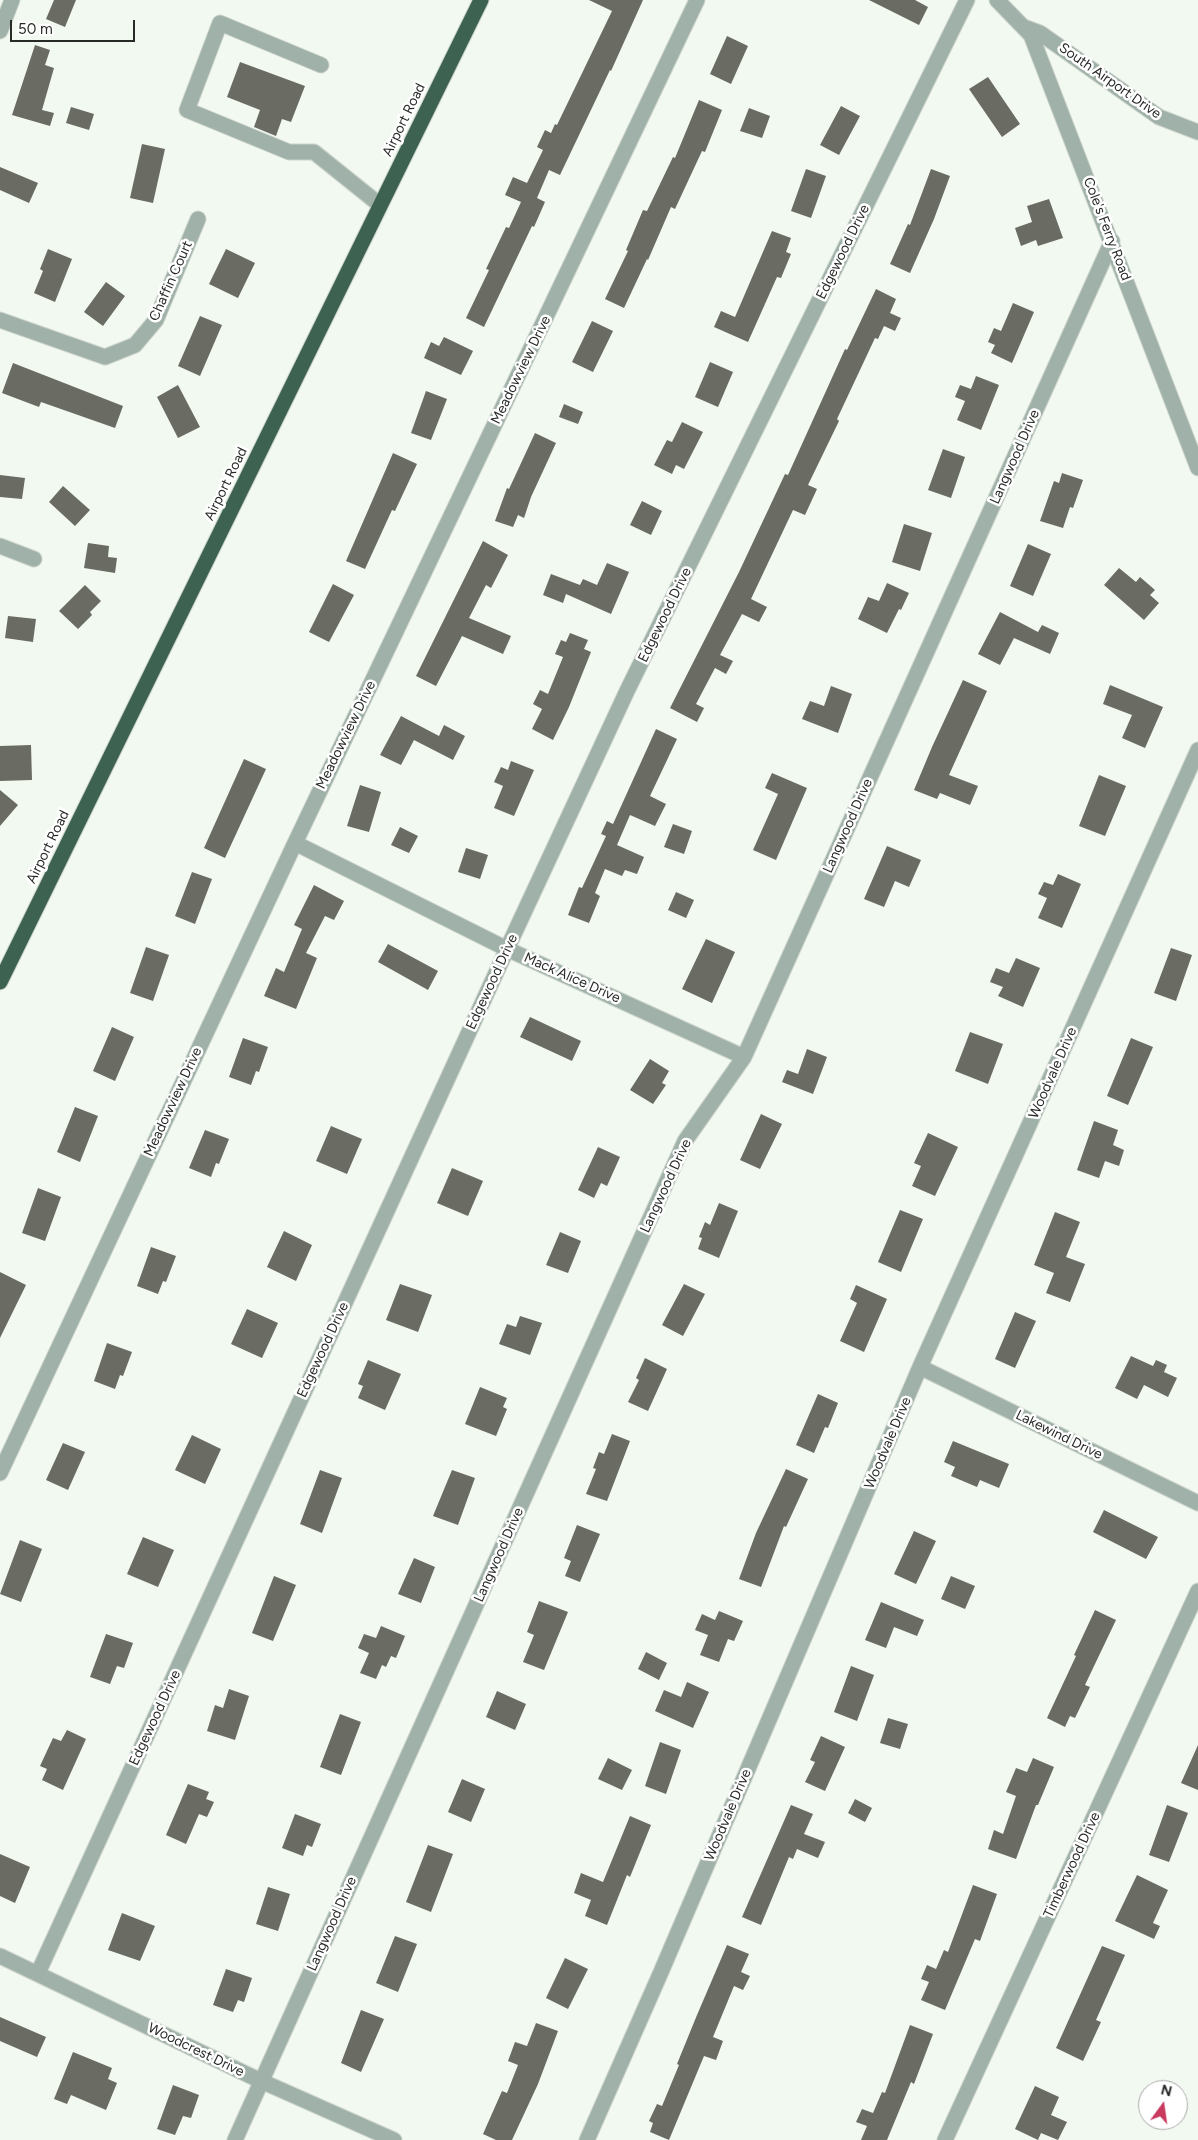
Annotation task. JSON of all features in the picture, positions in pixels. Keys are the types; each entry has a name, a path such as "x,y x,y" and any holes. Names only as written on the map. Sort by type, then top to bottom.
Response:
{"highway":[{"name":"Airport Road","path":"0,982 481,0"}],"street":[{"name":"Meadowview Drive","path":"0,1473 295,843 697,0"},
{"name":"Edgewood Drive","path":"38,1973 507,948 627,691 967,0"},
{"name":"Cole's Ferry Road","path":"997,0 1031,35 1198,468"},
{"path":"0,31 7,4"},
{"path":"321,65 220,22 187,110 289,152 314,152 380,206"},
{"name":"South Airport Drive","path":"1024,27 1040,33 1159,117 1198,132"},
{"name":"Chaffin Court","path":"0,320 105,357 135,345 156,320 198,218"},
{"name":"Langwood Drive","path":"236,2140 685,1141 744,1057 1112,241"},
{"path":"0,546 34,559"},
{"name":"Woodvale Drive","path":"587,2140 665,1963 920,1367 1198,750"},
{"name":"Mack Alice Drive","path":"295,843 507,948 744,1057"},
{"name":"Lakewind Drive","path":"920,1367 1198,1503"},
{"name":"Timberwood Drive","path":"945,2140 1198,1591"},
{"name":"Woodcrest Drive","path":"0,1956 262,2081 394,2140"}],"building":[{"path":"54,0 76,0 65,27 46,19"},
{"path":"589,0 643,0 611,71 560,175 549,170 537,198 545,202 484,327 466,318 489,270 486,269 506,227 509,228 521,202 505,195 513,177 527,183 543,150 537,147 545,130 551,133 555,124 557,125 612,11"},
{"path":"869,0 915,0 928,7 919,25"},
{"path":"727,36 748,46 731,84 710,74"},
{"path":"35,45 50,50 45,65 54,68 42,110 54,113 50,126 12,115"},
{"path":"240,62 305,86 291,122 282,119 276,136 254,127 260,110 227,97"},
{"path":"988,77 1020,124 1002,137 969,89"},
{"path":"699,100 722,110 705,152 702,151 675,209 671,207 648,260 624,308 605,299 628,251 626,250 643,210 647,211 673,157 675,158"},
{"path":"841,106 860,116 839,155 820,145"},
{"path":"71,107 94,114 89,130 66,123"},
{"path":"749,108 770,116 762,138 740,131"},
{"path":"142,144 165,149 153,203 130,198"},
{"path":"0,167 38,183 29,203 0,190"},
{"path":"806,169 826,176 811,218 791,211"},
{"path":"931,169 950,176 934,219 910,273 890,264 908,224 910,225"},
{"path":"1049,199 1063,238 1038,246 1036,240 1021,246 1015,228 1032,222 1027,206"},
{"path":"772,231 791,238 786,252 791,254 781,278 777,277 748,342 714,327 721,311 735,317"},
{"path":"48,249 72,259 55,302 34,293 43,271 40,269"},
{"path":"226,249 255,263 238,298 209,284"},
{"path":"106,282 125,296 103,326 84,312"},
{"path":"876,289 896,299 890,313 901,318 895,331 884,326 878,339 875,338 837,419 839,421 808,485 817,489 805,515 793,510 751,599 767,607 759,622 742,614 720,655 733,661 726,674 715,668 696,704 704,708 697,722 670,708 739,572 785,474 788,475 845,349 847,350"},
{"path":"1013,303 1034,312 1012,363 991,353 995,345 988,342 994,328 1001,331"},
{"path":"200,316 222,325 200,376 178,366"},
{"path":"592,321 613,331 593,372 572,362"},
{"path":"444,337 473,351 461,375 424,358 431,342 439,346"},
{"path":"710,362 733,372 718,407 695,397"},
{"path":"13,363 123,406 115,428 41,402 39,407 2,393"},
{"path":"976,376 999,385 981,430 957,420 965,401 955,397 960,385 971,389"},
{"path":"178,385 200,427 178,438 157,397"},
{"path":"426,391 447,399 431,440 411,433"},
{"path":"564,404 583,412 578,424 559,417"},
{"path":"682,422 703,432 684,469 676,465 672,474 654,465 667,440 672,442"},
{"path":"535,433 556,443 531,497 524,518 518,515 513,527 495,521 507,488 509,489"},
{"path":"943,449 965,457 951,498 928,490"},
{"path":"393,453 417,464 395,511 392,510 365,569 346,561"},
{"path":"1062,473 1083,480 1073,508 1070,507 1063,528 1040,521 1054,481 1059,483"},
{"path":"0,475 25,478 22,499 0,497"},
{"path":"63,486 90,510 75,526 49,502"},
{"path":"642,501 662,511 651,535 630,525"},
{"path":"904,524 932,533 920,571 892,562"},
{"path":"483,541 508,555 491,588 486,585 469,618 511,636 503,654 462,636 436,686 416,676"},
{"path":"88,543 109,546 108,557 117,558 115,573 84,568"},
{"path":"1028,544 1051,554 1033,596 1010,586"},
{"path":"607,563 629,572 611,614 566,594 563,603 543,595 551,574 580,585 583,579 597,585"},
{"path":"1119,568 1136,582 1140,577 1155,590 1150,595 1159,603 1144,620 1104,585"},
{"path":"887,583 909,593 887,633 858,619 868,597 879,601"},
{"path":"333,584 354,595 329,642 309,632"},
{"path":"85,585 101,601 90,612 92,615 78,629 59,611"},
{"path":"1000,612 1038,632 1042,625 1059,633 1050,654 1014,638 1000,665 978,654"},
{"path":"8,616 36,619 33,642 5,638"},
{"path":"570,633 588,640 584,649 591,652 569,707 553,740 532,729 542,709 533,704 540,690 548,694 563,657 555,654 561,640 566,642"},
{"path":"963,680 987,691 949,775 978,786 970,805 940,793 937,799 914,790"},
{"path":"1110,685 1163,707 1145,748 1122,738 1132,715 1103,704"},
{"path":"831,686 852,694 838,733 802,719 810,701 824,706"},
{"path":"401,716 439,736 444,725 465,736 453,760 414,740 401,765 380,755"},
{"path":"656,729 677,739 650,796 666,804 655,826 630,815 617,845 644,857 637,874 625,870 622,876 605,869 595,893 600,896 589,923 568,915 579,887 582,888 606,836 601,834 607,821 613,824"},
{"path":"31,745 32,780 0,781 0,746"},
{"path":"244,759 266,769 225,858 204,848"},
{"path":"511,761 534,770 514,816 494,808 503,786 494,782 501,767 508,770"},
{"path":"772,773 807,788 776,860 753,850 778,794 765,788"},
{"path":"1099,775 1126,786 1105,836 1079,826"},
{"path":"360,785 381,792 369,832 347,826"},
{"path":"0,790 18,805 0,826"},
{"path":"673,824 692,831 684,854 664,847"},
{"path":"400,827 418,836 409,853 391,845"},
{"path":"887,846 921,860 909,887 895,881 884,907 864,899"},
{"path":"466,848 488,855 480,879 458,872"},
{"path":"192,872 212,879 195,924 175,916"},
{"path":"1058,874 1081,884 1062,928 1038,918 1047,898 1038,894 1044,882 1053,885"},
{"path":"314,885 344,901 334,920 325,916 306,953 317,958 296,1009 264,996 276,968 284,972 302,929 294,925"},
{"path":"676,892 694,900 686,918 668,910"},
{"path":"706,939 735,952 712,1003 682,989"},
{"path":"388,944 438,971 428,990 378,962"},
{"path":"146,947 169,955 153,1001 130,993"},
{"path":"1171,948 1192,955 1176,1001 1154,993"},
{"path":"1016,958 1040,968 1023,1007 998,996 1003,987 990,982 996,968 1009,973"},
{"path":"530,1017 581,1041 572,1061 520,1037"},
{"path":"112,1027 134,1037 115,1081 93,1071"},
{"path":"970,1032 1003,1044 988,1084 955,1071"},
{"path":"243,1038 268,1047 259,1072 256,1071 251,1085 229,1077"},
{"path":"1131,1038 1153,1047 1128,1105 1107,1096"},
{"path":"807,1049 827,1057 813,1094 782,1082 787,1070 798,1074"},
{"path":"650,1059 669,1071 662,1083 666,1085 653,1104 630,1090"},
{"path":"75,1107 98,1116 80,1162 57,1152"},
{"path":"761,1114 782,1124 760,1169 740,1160"},
{"path":"1094,1121 1118,1130 1113,1145 1124,1150 1119,1166 1105,1161 1099,1178 1077,1170"},
{"path":"331,1126 362,1139 347,1174 316,1161"},
{"path":"205,1130 229,1139 219,1164 216,1163 211,1177 189,1168"},
{"path":"928,1133 958,1147 935,1196 912,1186 921,1166 914,1163"},
{"path":"598,1147 620,1157 607,1186 601,1183 594,1198 578,1190"},
{"path":"452,1168 483,1181 468,1216 437,1203"},
{"path":"38,1188 61,1197 45,1241 22,1233"},
{"path":"719,1203 738,1211 719,1258 698,1249 702,1238 699,1237 705,1222 710,1225"},
{"path":"900,1210 923,1219 901,1272 878,1262"},
{"path":"1055,1212 1080,1222 1066,1257 1085,1264 1070,1302 1046,1293 1054,1273 1034,1265"},
{"path":"284,1231 312,1245 296,1281 267,1267"},
{"path":"560,1232 581,1241 568,1273 546,1265"},
{"path":"151,1247 176,1256 166,1282 163,1281 158,1294 137,1286"},
{"path":"0,1272 26,1285 0,1338"},
{"path":"400,1284 432,1295 418,1332 386,1320"},
{"path":"684,1284 705,1294 683,1336 662,1325"},
{"path":"856,1285 887,1299 864,1352 840,1341 857,1303 850,1299"},
{"path":"247,1309 278,1323 262,1358 231,1344"},
{"path":"1015,1312 1036,1321 1015,1368 995,1359"},
{"path":"520,1316 542,1323 530,1355 499,1344 507,1324 516,1327"},
{"path":"107,1343 132,1352 123,1376 120,1375 115,1389 94,1381"},
{"path":"1131,1356 1153,1366 1156,1360 1167,1365 1164,1372 1177,1378 1168,1397 1144,1385 1137,1399 1115,1388"},
{"path":"645,1358 667,1369 648,1411 628,1402 639,1380 636,1378"},
{"path":"368,1360 401,1374 385,1410 358,1398 363,1386 358,1384"},
{"path":"480,1387 507,1398 503,1407 507,1409 496,1436 465,1424"},
{"path":"818,1394 838,1403 828,1428 825,1427 814,1453 796,1445"},
{"path":"612,1434 630,1441 607,1501 586,1494 596,1469 593,1468 599,1452 604,1454"},
{"path":"192,1435 221,1449 205,1484 175,1470"},
{"path":"953,1441 1009,1464 999,1488 980,1480 977,1487 951,1476 955,1467 944,1462"},
{"path":"63,1443 85,1452 68,1490 46,1480"},
{"path":"786,1469 808,1479 786,1527 784,1526 761,1587 739,1579 756,1533"},
{"path":"320,1470 342,1478 322,1533 300,1524"},
{"path":"452,1470 475,1478 458,1525 433,1516"},
{"path":"1104,1510 1158,1537 1146,1559 1093,1532"},
{"path":"577,1525 600,1534 580,1582 565,1576 571,1561 564,1558"},
{"path":"914,1531 936,1541 916,1584 894,1574"},
{"path":"143,1537 174,1550 158,1587 127,1574"},
{"path":"20,1540 42,1549 21,1602 0,1594"},
{"path":"414,1558 435,1567 421,1603 398,1594"},
{"path":"274,1576 296,1585 273,1641 252,1633"},
{"path":"951,1576 975,1586 965,1609 941,1599"},
{"path":"539,1601 568,1612 544,1670 523,1662 534,1635 527,1632"},
{"path":"881,1602 924,1620 917,1636 894,1627 886,1648 865,1640"},
{"path":"1095,1610 1116,1620 1085,1685 1090,1687 1075,1718 1070,1716 1065,1727 1047,1718"},
{"path":"719,1611 743,1621 734,1641 728,1639 719,1662 700,1655 708,1635 695,1630 702,1614 715,1620"},
{"path":"381,1626 405,1636 396,1658 391,1656 386,1667 382,1665 376,1679 360,1673 369,1653 358,1648 364,1634 376,1638"},
{"path":"106,1634 133,1643 124,1668 117,1666 110,1684 90,1677"},
{"path":"646,1652 667,1663 659,1680 638,1669"},
{"path":"851,1666 874,1675 857,1721 834,1712"},
{"path":"687,1682 709,1692 693,1728 655,1711 664,1690 681,1697"},
{"path":"229,1689 249,1696 235,1740 207,1731 215,1705 223,1708"},
{"path":"497,1691 526,1704 515,1730 486,1717"},
{"path":"340,1714 361,1722 341,1775 320,1767"},
{"path":"888,1718 908,1724 900,1749 880,1743"},
{"path":"67,1730 86,1739 63,1790 42,1780 47,1769 40,1766 53,1738 61,1741"},
{"path":"821,1736 845,1747 825,1791 805,1782 815,1762 810,1760"},
{"path":"660,1742 681,1750 666,1794 645,1786"},
{"path":"1198,1745 1198,1790 1181,1783"},
{"path":"608,1758 632,1770 622,1790 598,1779"},
{"path":"1033,1758 1054,1767 1038,1805 1036,1805 1016,1859 988,1849 994,1830 1003,1834 1016,1796 1006,1792 1016,1768 1027,1772"},
{"path":"462,1779 485,1789 471,1822 448,1812"},
{"path":"188,1784 209,1792 206,1799 214,1802 207,1817 199,1814 186,1844 166,1835"},
{"path":"855,1799 872,1808 865,1822 848,1813"},
{"path":"791,1805 813,1814 804,1834 825,1842 818,1858 797,1849 793,1859 789,1857 761,1925 742,1917"},
{"path":"1167,1805 1188,1813 1169,1862 1149,1855"},
{"path":"295,1814 321,1824 312,1847 307,1845 303,1856 282,1848"},
{"path":"630,1816 651,1825 630,1877 627,1875 607,1925 585,1916 591,1900 574,1893 581,1873 603,1882"},
{"path":"428,1845 453,1854 431,1912 406,1902"},
{"path":"0,1854 30,1867 15,1903 0,1896"},
{"path":"1137,1875 1168,1890 1153,1923 1160,1926 1154,1939 1115,1921"},
{"path":"973,1885 997,1894 980,1941 975,1939 945,2010 921,2000 929,1982 921,1979 927,1965 936,1969 944,1950 948,1952"},
{"path":"268,1887 290,1894 278,1931 256,1924"},
{"path":"122,1913 155,1926 140,1961 108,1950"},
{"path":"395,1936 417,1944 398,1992 376,1983"},
{"path":"727,1945 749,1954 741,1972 750,1976 743,1990 734,1986 713,2037 723,2041 716,2060 704,2056 669,2140 650,2132 653,2123 649,2121 657,2104 662,2106 679,2065 677,2064"},
{"path":"1102,1946 1125,1955 1096,2020 1101,2022 1083,2061 1056,2048"},
{"path":"565,1958 588,1969 568,2009 546,1998"},
{"path":"226,1969 252,1978 244,2002 238,2000 233,2012 213,2005"},
{"path":"361,2010 384,2019 361,2072 341,2063"},
{"path":"0,2017 46,2037 37,2057 0,2041"},
{"path":"536,2023 558,2031 538,2084 512,2140 496,2140 483,2134 502,2091 507,2093 518,2065 508,2061 515,2042 527,2046"},
{"path":"910,2025 933,2034 914,2084 911,2082 887,2140 861,2140 867,2126 856,2122 862,2109 873,2113 882,2092 885,2093"},
{"path":"73,2052 112,2068 108,2079 117,2083 106,2110 71,2095 67,2104 54,2099"},
{"path":"173,2085 199,2095 191,2118 183,2116 175,2135 157,2129"},
{"path":"1035,2086 1059,2097 1051,2115 1067,2122 1058,2140 1041,2133 1038,2140 1015,2129"}]}
